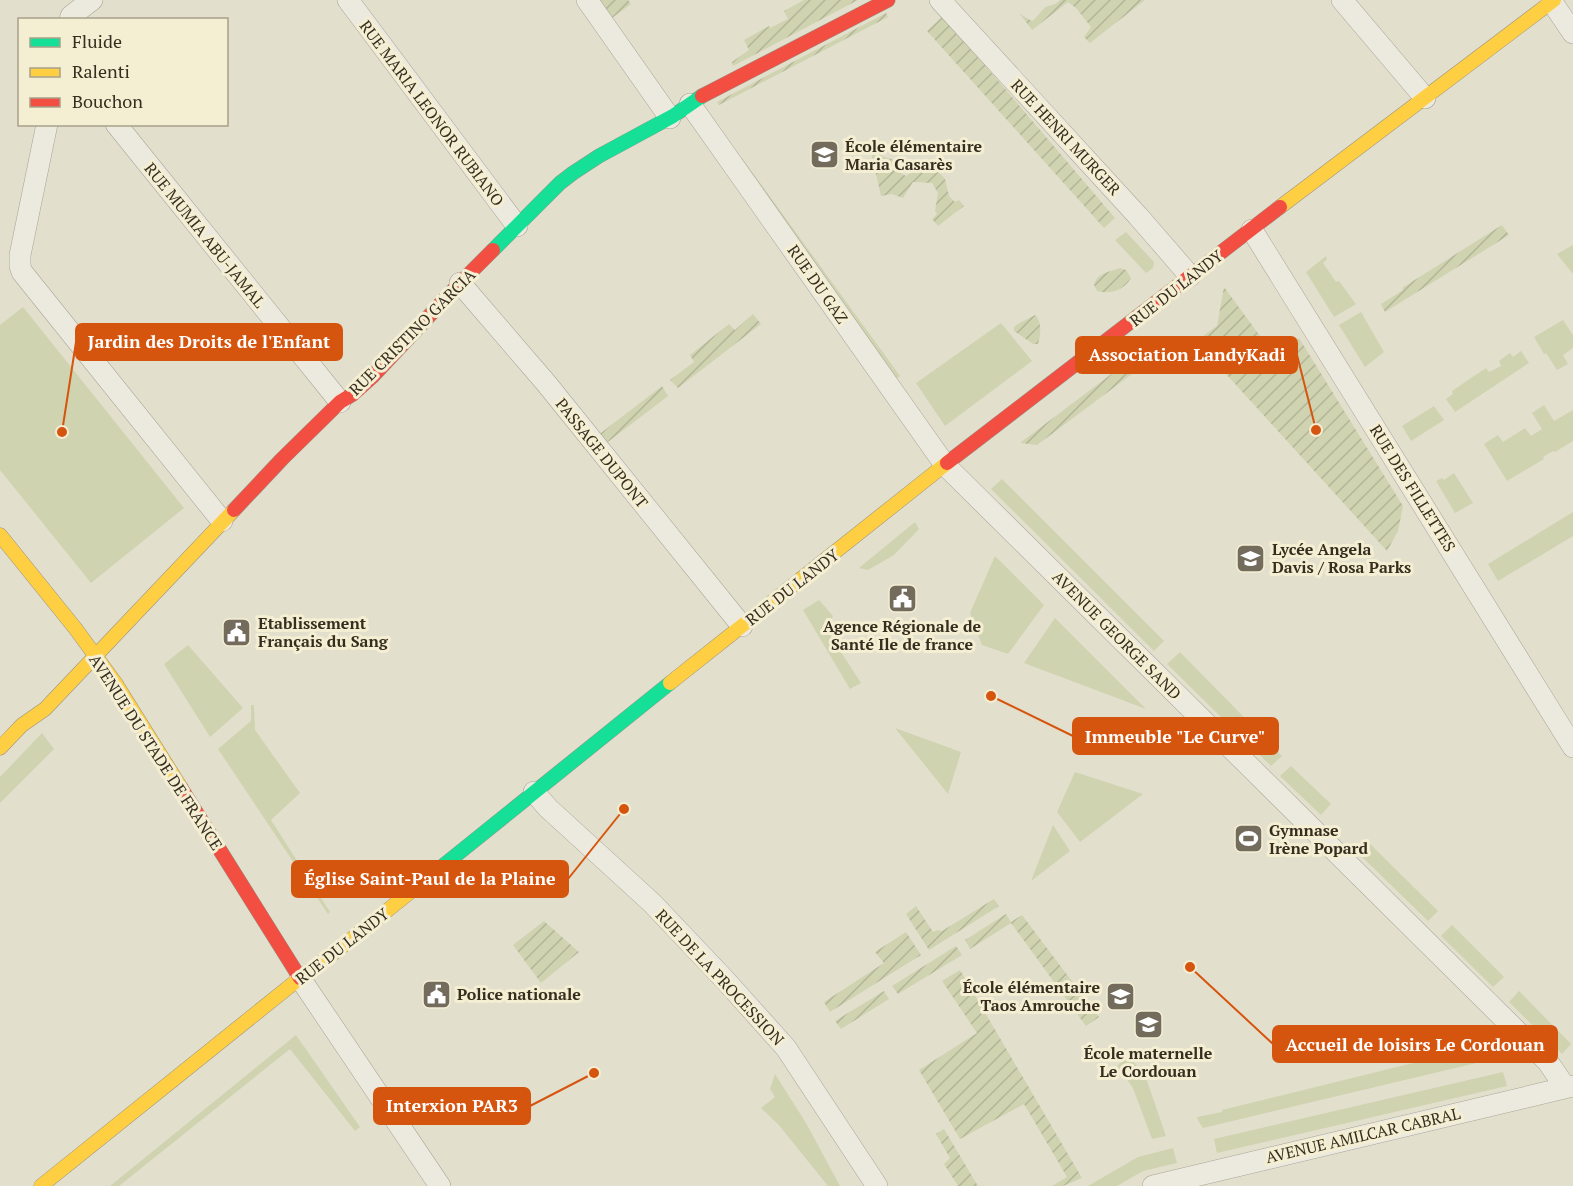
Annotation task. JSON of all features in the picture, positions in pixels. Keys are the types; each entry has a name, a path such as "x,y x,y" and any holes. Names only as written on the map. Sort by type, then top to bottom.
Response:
{"main road":[{"name":"RUE CRISTINO GARCIA","path":"0,748 22,725 45,710 222,521 340,402 372,377 460,283 560,183 594,158 670,118 710,91 888,0"},
{"name":"RUE DU LANDY","path":"41,1186 945,465 1553,1"},
{"name":"AVENUE DU STADE DE FRANCE","path":"0,535 116,684 300,978"}],"street":[{"path":"70,18 92,0"},
{"name":"RUE MARIA LEONOR RUBIANO","path":"348,0 517,226"},
{"path":"587,0 670,118"},
{"name":"RUE HENRI MURGER","path":"940,0 1190,276"},
{"path":"1342,0 1425,98"},
{"path":"1553,1 1573,33"},
{"name":"RUE DU GAZ","path":"690,104 945,465"},
{"path":"47,126 20,255 22,272 222,521"},
{"name":"RUE MUMIA ABU-JAMAL","path":"118,126 340,402"},
{"name":"RUE DES FILLETTES","path":"1252,230 1573,747"},
{"name":"PASSAGE DUPONT","path":"460,283 546,383 742,626"},
{"name":"AVENUE GEORGE SAND","path":"945,465 1548,1062 1569,1086"},
{"name":"RUE DE LA PROCESSION","path":"534,792 548,808 652,903 786,1048 877,1186"},
{"path":"300,978 440,1186"},
{"name":"AVENUE AMILCAR CABRAL","path":"1153,1186 1569,1086"}],"green space":[{"path":"599,0 628,0 631,4 612,18"},
{"path":"804,0 858,0 733,66 732,62 749,50 744,40 769,26 770,28 788,19 784,11"},
{"path":"1060,0 1145,0 1090,43 1084,37 1091,27 1076,8 1068,2 1032,30 1020,14 1032,21 1046,7"},
{"path":"886,13 888,17 719,105 717,102"},
{"path":"943,16 1115,218 1104,228 927,31"},
{"path":"874,149 884,157 895,160 902,174 906,176 928,160 945,179 949,196 955,202 959,200 964,206 938,226 932,219 937,214 935,211 938,193 932,183 913,182 903,198 892,194 881,196 871,152"},
{"path":"742,158 900,376 894,380 738,163"},
{"path":"1502,225 1509,235 1385,312 1381,304 1403,290 1402,288"},
{"path":"1126,232 1154,262 1153,268 1146,273 1115,240"},
{"path":"1573,245 1573,274 1557,254"},
{"path":"1326,256 1327,259 1323,263 1356,304 1334,317 1306,272"},
{"path":"1120,268 1126,270 1131,278 1125,286 1107,292 1097,291 1094,285 1098,278"},
{"path":"1224,287 1274,355 1299,338 1403,506 1398,531 1387,551 1196,341 1217,326"},
{"path":"23,307 184,508 91,583 0,470 0,325"},
{"path":"1361,312 1384,352 1365,367 1339,325"},
{"path":"753,314 761,324 678,388 670,380 694,362 690,355 729,324 735,330"},
{"path":"1035,315 1040,328 1038,344 1033,344 1014,331 1016,325"},
{"path":"1563,320 1573,335 1573,348 1563,355 1568,364 1557,370 1534,337"},
{"path":"1001,323 1032,361 945,426 916,383"},
{"path":"1151,344 1148,362 1037,445 1020,443"},
{"path":"1521,351 1529,363 1455,412 1446,399 1453,394 1452,391 1486,368 1489,372 1501,366 1499,361 1510,353 1513,357"},
{"path":"662,386 668,396 604,445 597,436"},
{"path":"1544,405 1554,421 1573,410 1573,441 1543,457 1544,459 1507,481 1484,444 1498,435 1503,442 1525,428 1531,436 1542,429 1532,413"},
{"path":"1434,406 1444,420 1411,441 1402,426"},
{"path":"1454,473 1473,503 1455,513 1436,481 1442,478 1444,480"},
{"path":"1002,479 1164,641 1154,651 991,489"},
{"path":"1573,512 1573,536 1498,581 1488,564"},
{"path":"915,522 919,529 894,555 868,570 859,568"},
{"path":"995,556 1044,605 1008,654 982,645 970,613"},
{"path":"819,600 833,616 826,629 861,683 850,689 803,610"},
{"path":"1055,618 1146,709 1024,663"},
{"path":"188,645 243,708 210,737 164,664"},
{"path":"1180,652 1282,756 1271,766 1167,664"},
{"path":"251,705 254,705 255,730 300,793 271,820 330,912 328,914 218,749 251,721"},
{"path":"895,728 961,752 948,794"},
{"path":"42,733 54,749 0,803 0,777"},
{"path":"1291,766 1331,804 1321,815 1280,776"},
{"path":"1075,772 1143,794 1080,842 1057,812"},
{"path":"1053,825 1070,851 1031,881"},
{"path":"1365,839 1438,911 1428,921 1354,849"},
{"path":"994,899 999,906 929,950 906,914 916,906 933,932 942,931"},
{"path":"1006,914 1011,922 1022,915 1099,1017 1086,1026 1011,923 970,949 965,940"},
{"path":"544,921 579,952 541,983 513,945"},
{"path":"1452,925 1504,977 1493,987 1441,936"},
{"path":"906,932 921,955 830,1012 824,1002 884,963 875,952"},
{"path":"956,946 962,955 898,994 892,986"},
{"path":"960,970 1082,1178 1063,1186 1052,1186 1067,1177 1024,1104 960,1139 919,1070 977,1033 942,981"},
{"path":"884,991 889,999 841,1029 835,1021"},
{"path":"1519,991 1571,1044 1562,1054 1509,1002"},
{"path":"1468,1026 1484,1041 1489,1060 1203,1128 1197,1117 1409,1064 1437,1058 1442,1063 1474,1057"},
{"path":"296,1035 360,1127 355,1131 290,1049 119,1186 110,1186"},
{"path":"1129,1056 1146,1078 1166,1136 1152,1139 1133,1088 1117,1066"},
{"path":"1503,1072 1507,1086 1217,1153 1214,1139"},
{"path":"775,1074 806,1123 840,1186 828,1186 778,1124 761,1108 775,1097 770,1089"},
{"path":"944,1129 978,1186 958,1186 944,1164 950,1158 936,1134"},
{"path":"1173,1148 1177,1163 1143,1171 1117,1186 1088,1186 1138,1157"}],"traffic: fast":[{"path":"493,250 560,183 573,173 599,156 673,116 702,96"},
{"path":"424,881 670,683"}],"traffic: slow":[{"path":"1280,207 1554,0"},
{"path":"670,683 947,463"},
{"path":"0,748 22,725 45,709 234,510"},
{"path":"0,535 75,628 116,684 181,788"},
{"path":"41,1186 424,881"}],"traffic: jam":[{"path":"702,96 888,0"},
{"path":"947,463 1280,207"},
{"path":"234,510 340,402 372,377 493,250"},
{"path":"181,788 300,978"}],"place":[{"name":"École élémentaire Maria Casarès","path":"824,155"},
{"name":"Association LandyKadi","path":"1316,430"},
{"name":"Jardin des Droits de l'Enfant","path":"62,432"},
{"name":"Lycée Angela Davis / Rosa Parks","path":"1251,558"},
{"name":"Agence Régionale de Santé Ile de france","path":"902,598"},
{"name":"Etablissement Français du Sang","path":"237,632"},
{"name":"Immeuble \"Le Curve\"","path":"991,696"},
{"name":"Église Saint-Paul de la Plaine","path":"624,809"},
{"name":"Gymnase Irène Popard","path":"1248,839"},
{"name":"Accueil de loisirs Le Cordouan","path":"1190,967"},
{"name":"Police nationale","path":"436,994"},
{"name":"École élémentaire Taos Amrouche","path":"1121,996"},
{"name":"École maternelle Le Cordouan","path":"1148,1025"},
{"name":"Interxion PAR3","path":"594,1073"}]}
